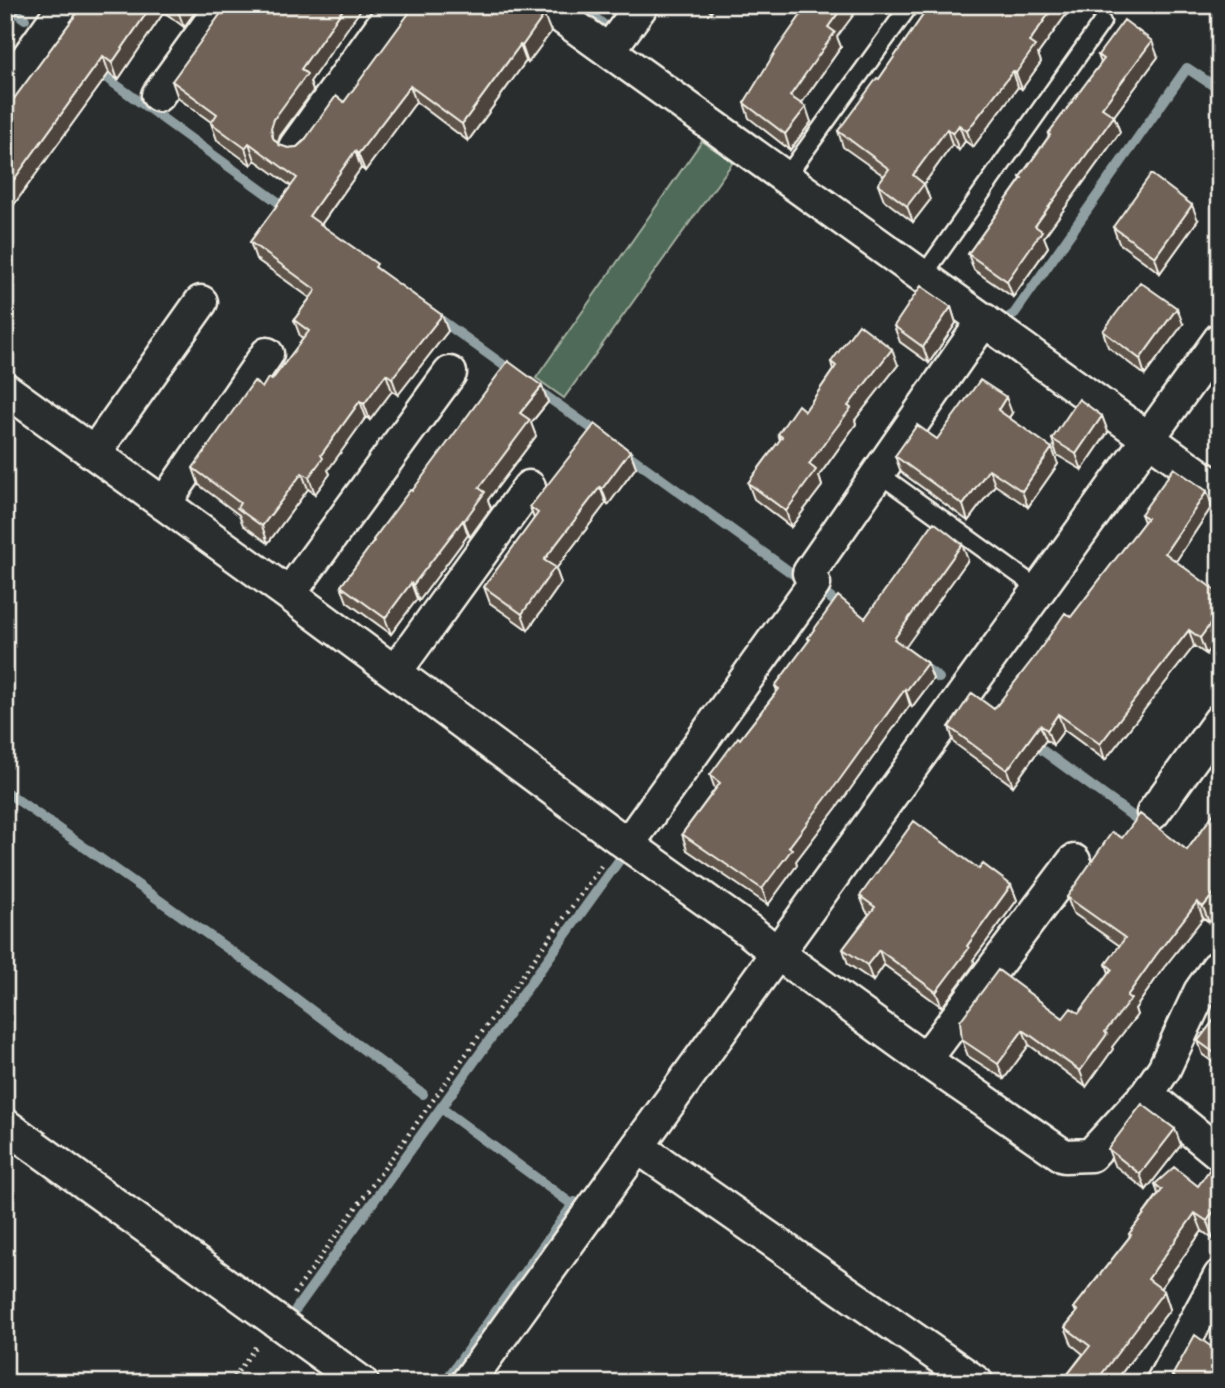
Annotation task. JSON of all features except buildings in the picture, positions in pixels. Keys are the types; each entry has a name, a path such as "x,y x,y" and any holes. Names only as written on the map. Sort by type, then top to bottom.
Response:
{"street":[{"path":"5,90 65,5"},
{"path":"158,95 223,5"},
{"path":"295,147 397,5"},
{"path":"545,5 1220,490"},
{"path":"609,50 642,5"},
{"path":"94,453 201,302"},
{"path":"624,842 811,578 878,473 984,320"},
{"path":"467,1383 1220,339"},
{"path":"164,503 267,354"},
{"path":"289,594 450,373"},
{"path":"5,389 289,594 624,842 925,1060 1064,1156 1091,1155 1147,1094 1164,1069 1200,992 1217,968"},
{"path":"395,672 529,487"},
{"path":"1153,813 1220,720"},
{"path":"925,1060 1074,861"},
{"path":"1147,1094 1220,1154"},
{"path":"5,1125 362,1383"},
{"path":"638,1147 977,1383"},
{"path":"1162,1383 1220,1276"}],"lane":[{"path":"786,177 910,5"},
{"path":"923,276 1102,22"},
{"path":"878,473 1025,579"}],"path":[{"path":"230,1383 624,842"}],"green space":[{"path":"702,141 733,162 564,398 536,378"}],"waterway":[{"path":"6,5 25,19"},
{"path":"579,5 615,34"},
{"path":"1006,319 1014,314 1187,68 1220,90"},
{"path":"97,71 289,210"},
{"path":"434,315 513,372"},
{"path":"536,389 601,435"},
{"path":"624,452 797,577"},
{"path":"816,587 842,607"},
{"path":"919,663 939,678"},
{"path":"1031,742 1146,826"},
{"path":"5,791 255,968 423,1094"},
{"path":"296,1309 620,859"},
{"path":"441,1108 573,1205"},
{"path":"444,1383 575,1202"}]}
